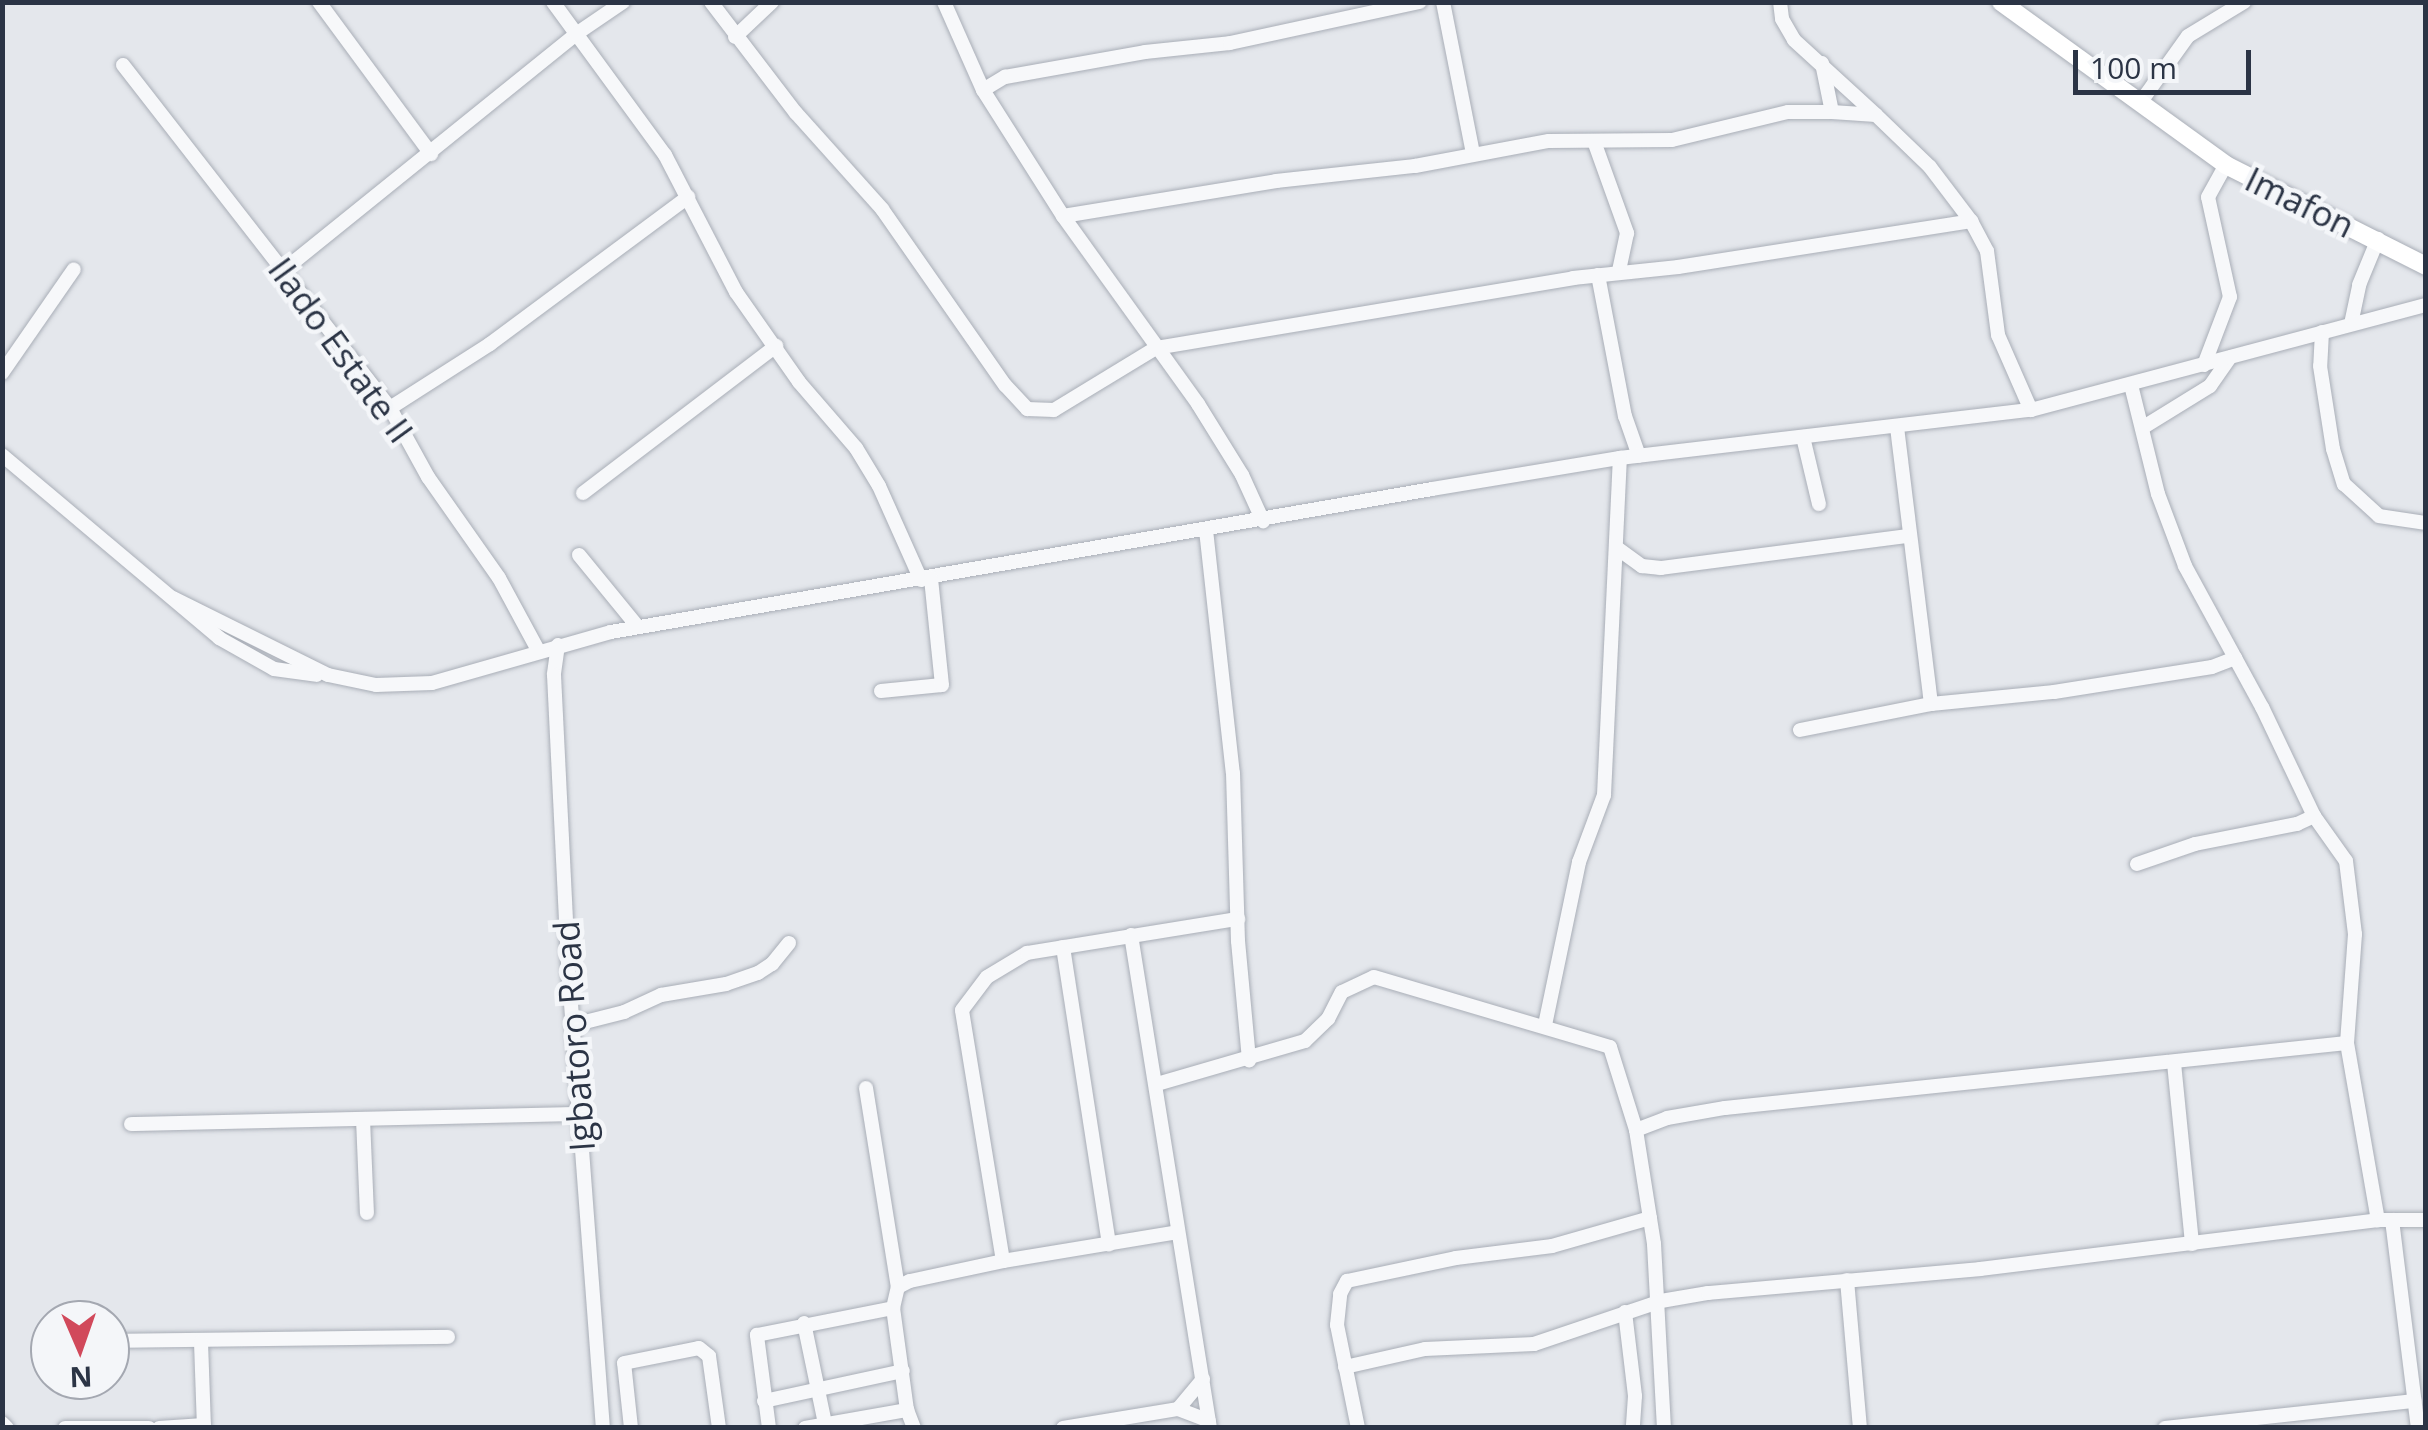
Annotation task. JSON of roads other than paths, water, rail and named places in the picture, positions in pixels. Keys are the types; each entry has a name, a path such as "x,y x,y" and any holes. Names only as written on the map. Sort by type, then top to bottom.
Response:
{"street":[{"path":"319,2 432,154"},
{"path":"553,2 629,101 688,197 727,276 799,382 856,448 880,486 926,579 942,685 881,691"},
{"path":"285,269 576,34 624,2"},
{"path":"711,2 735,37 882,209 1004,385 1027,409 1054,410 1156,348 1598,275 1678,268 1971,221"},
{"path":"735,37 772,2"},
{"path":"944,2 983,90 1062,216 1216,432 1263,521"},
{"path":"983,90 989,82 1005,77 1145,52 1230,43 1420,2"},
{"path":"1442,2 1473,154"},
{"path":"1780,2 1782,19 1794,40 1822,62 1930,167 1971,221 1987,251 1998,335 2031,410"},
{"name":"Imafon","path":"2001,2 2226,165 2401,250"},
{"path":"2140,103 2188,36 2244,2"},
{"path":"1822,62 1832,112"},
{"name":"Ilado Estate II","path":"123,65 390,408 428,477 499,578 538,650"},
{"path":"1062,216 1560,140 1596,144 1696,136 1788,112 1876,115"},
{"path":"1596,144 1627,232 1619,272"},
{"path":"2204,364 2230,298 2208,197 2226,165"},
{"path":"390,408 490,344 688,197"},
{"path":"2351,324 2360,284 2378,239"},
{"path":"2401,250 2426,256"},
{"path":"2401,250 2426,266"},
{"path":"2,373 74,269"},
{"path":"1598,275 1625,416 1639,456"},
{"path":"2,455 174,598 278,654 328,675 376,685 432,683 538,650 638,627 1620,458 2031,410 2426,305"},
{"path":"2322,332 2320,366 2333,449 2344,484 2379,516 2426,523"},
{"path":"583,493 776,346"},
{"path":"2142,428 2210,386 2230,357"},
{"path":"2131,386 2172,539 2314,816 2346,861 2354,898 2347,1043 2385,1220 2418,1428"},
{"path":"1897,427 1931,704"},
{"path":"1803,437 1819,504"},
{"path":"1545,1025 1580,862 1604,795 1620,458"},
{"path":"1206,530 1234,773 1238,919 1249,1060"},
{"path":"1617,548 1642,566 1661,568 1909,536"},
{"path":"579,555 638,627"},
{"name":"Igbatoro Road","path":"558,645 554,675 573,1025 603,1428"},
{"path":"1800,730 1931,704 2054,692 2212,666 2236,658"},
{"path":"2137,864 2213,840 2298,824 2314,816"},
{"path":"1003,1261 962,1010 999,966 1027,953 1238,919"},
{"path":"1131,935 1209,1424"},
{"path":"573,1025 624,1012 661,995 726,984 758,973 772,964 789,943"},
{"path":"1063,947 1110,1244"},
{"path":"1157,1084 1305,1042 1328,1019 1342,992 1374,976 1610,1046 1636,1130 1650,1218 1660,1301 1664,1428"},
{"path":"1636,1130 1668,1118 1725,1108 2347,1043"},
{"path":"2174,1062 2192,1244"},
{"path":"866,1088 898,1287 894,1308 907,1410 914,1428"},
{"path":"131,1124 579,1114"},
{"path":"363,1119 368,1213"},
{"path":"1358,1428 1336,1324 1340,1294 1347,1281 1456,1258 1552,1246 1650,1218"},
{"path":"1345,1367 1426,1348 1524,1346 1660,1301 2385,1220 2426,1220"},
{"path":"898,1287 910,1280 1003,1261 1178,1232"},
{"path":"1847,1280 1860,1428"},
{"path":"768,1428 755,1338 804,1323 894,1308"},
{"path":"1625,1312 1635,1396 1633,1428"},
{"path":"804,1323 826,1426"},
{"path":"130,1341 448,1337"},
{"path":"160,1428 204,1426 200,1342"},
{"path":"632,1428 624,1363 699,1348 708,1356 719,1428"},
{"path":"764,1401 903,1372"},
{"path":"1178,1408 1203,1379"},
{"path":"2166,1428 2415,1401"},
{"path":"1063,1428 1178,1408 1209,1424"},
{"path":"805,1428 907,1410"},
{"path":"65,1428 149,1428"}]}
